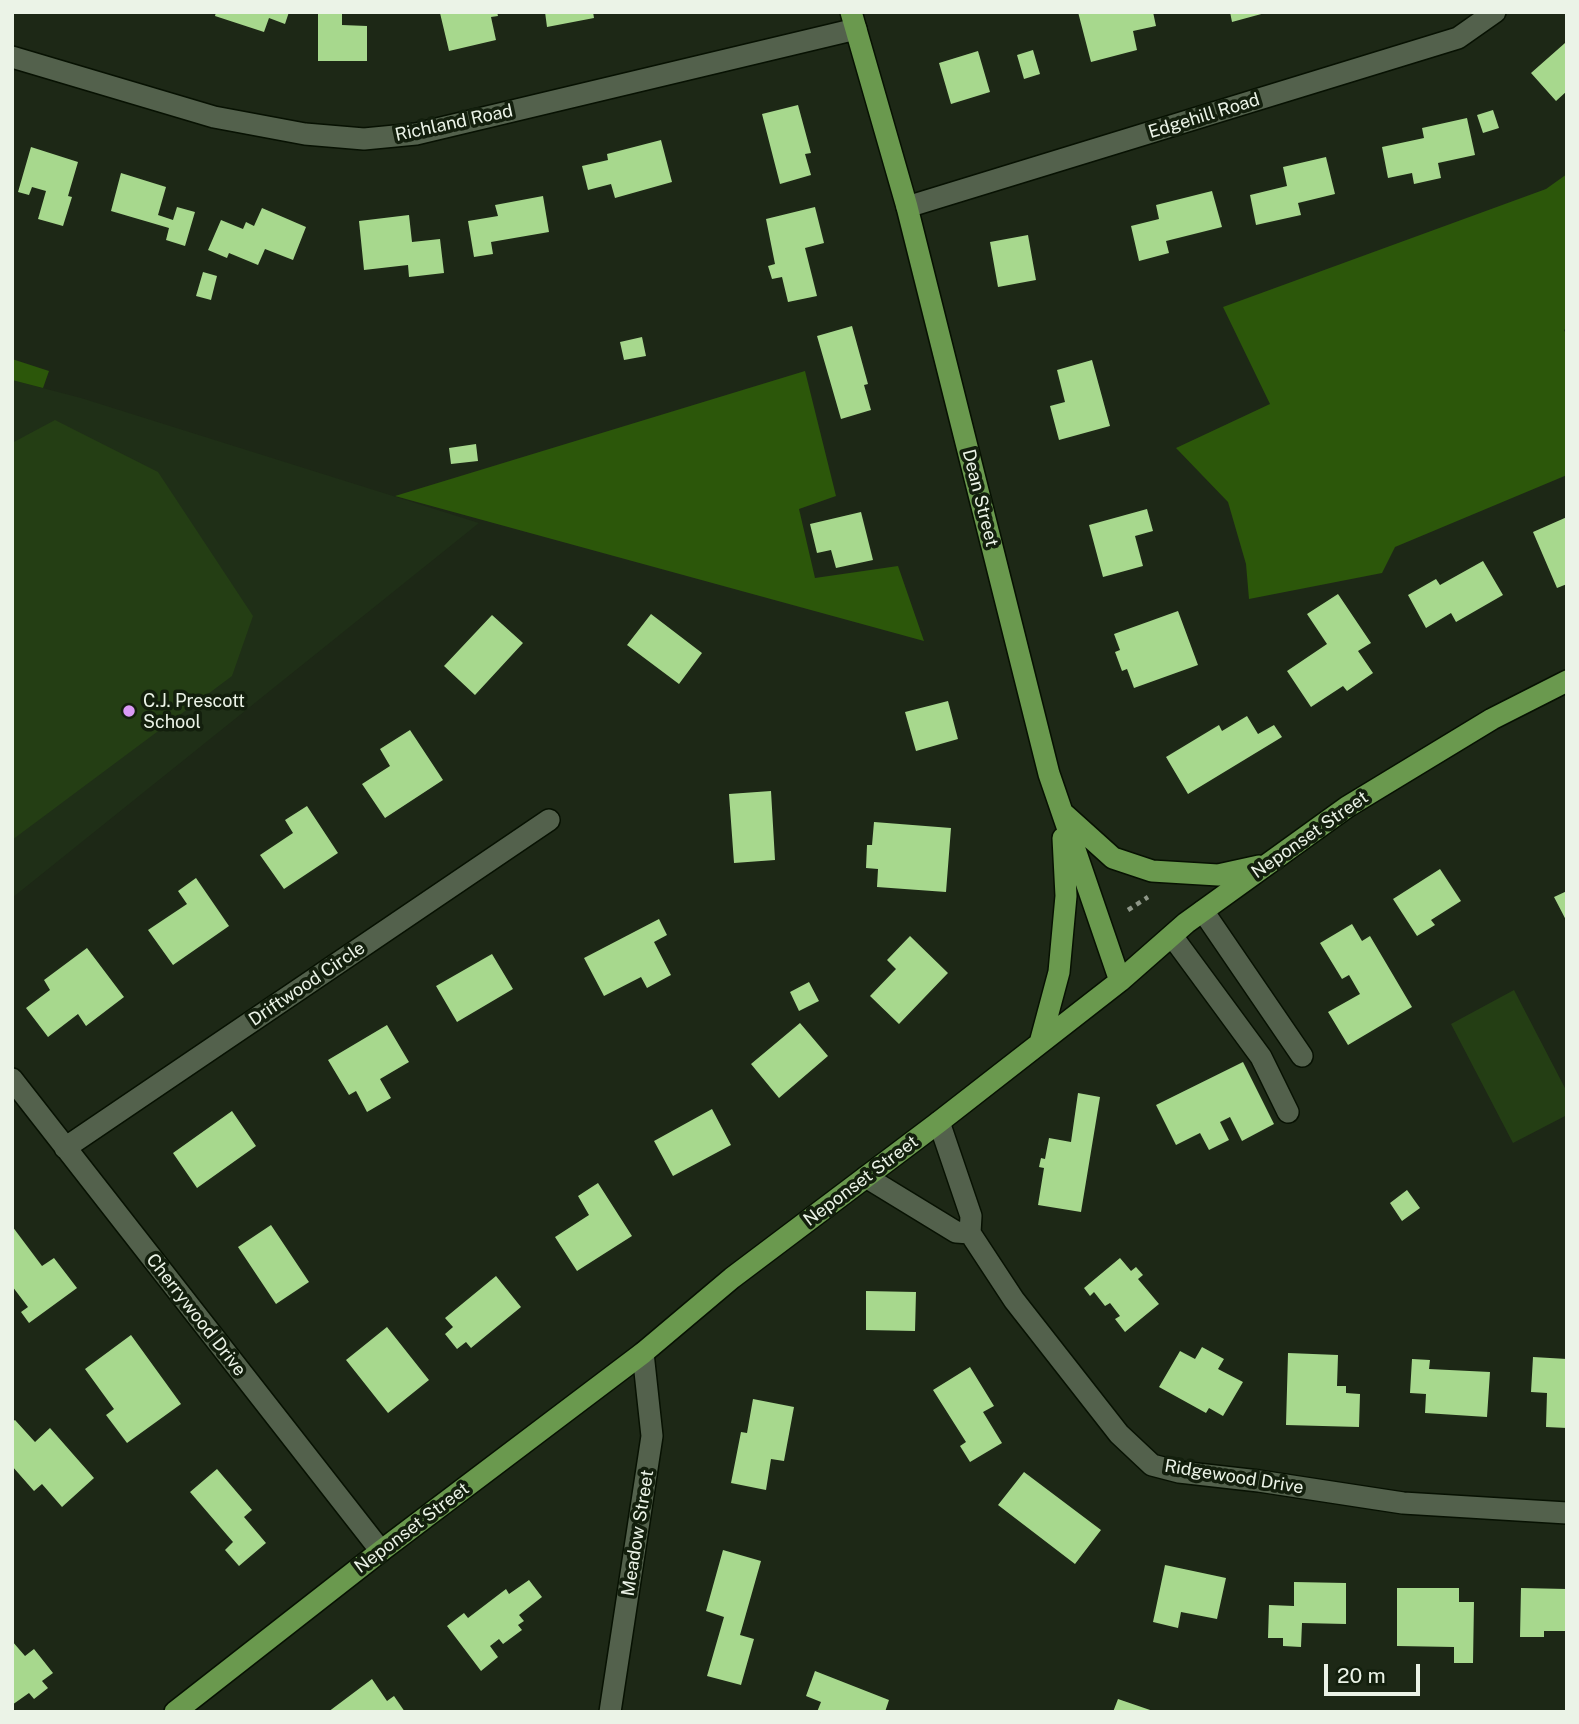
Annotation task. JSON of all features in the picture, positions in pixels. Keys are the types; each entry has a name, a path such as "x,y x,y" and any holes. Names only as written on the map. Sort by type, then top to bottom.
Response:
{"main road":[{"name":"Dean Street","path":"853,21 907,207 1049,774 1119,981"},
{"name":"Neponset Street","path":"175,1712 381,1551 643,1353 732,1278 939,1122 1119,981 1203,911 1347,807 1492,719 1567,681"},
{"path":"1062,811 1113,858 1152,871 1218,875 1268,864"},
{"path":"1040,1043 1060,961 1066,896 1062,811"}],"street":[{"name":"Edgehill Road","path":"907,207 1458,38 1495,12"},
{"name":"Richland Road","path":"12,57 214,117 305,134 364,139 416,134 853,21"},
{"name":"Driftwood Circle","path":"65,1148 549,820"},
{"path":"1203,911 1302,1056"},
{"path":"1171,936 1261,1057 1288,1112"},
{"name":"Cherrywood Drive","path":"12,1079 381,1551"},
{"name":"Ridgewood Drive","path":"939,1122 971,1216 970,1233 1014,1300 1119,1434 1152,1465 1179,1472 1403,1503 1567,1513"},
{"path":"866,1177 956,1232 970,1233"},
{"name":"Meadow Street","path":"610,1712 652,1436 643,1353"}],"path":[{"path":"1128,910 1150,896"}],"shaded area":[{"name":"C.J. Prescott School","path":"12,380 81,398 479,523 12,898"},
{"path":"55,420 158,472 253,616 232,676 12,840 12,443"},
{"path":"1514,990 1567,1092 1567,1115 1513,1143 1451,1024"}],"green space":[{"path":"1567,174 1567,328 1564,330 1567,336 1567,475 1395,547 1382,573 1249,599 1246,564 1228,502 1176,448 1270,404 1223,307 1546,189"},
{"path":"12,359 49,371 43,388 12,380"},
{"path":"805,371 836,496 799,509 815,578 898,566 924,641 395,496"}],"building":[{"path":"216,12 289,12 285,24 269,18 264,32 215,16"},
{"path":"318,12 342,12 342,25 367,26 367,61 318,61"},
{"path":"497,12 498,16 491,17 496,40 449,51 440,13"},
{"path":"545,12 593,12 594,18 547,27"},
{"path":"1078,12 1153,12 1156,26 1133,31 1137,50 1091,62"},
{"path":"1230,12 1265,12 1265,13 1232,22"},
{"path":"1565,43 1567,91 1556,101 1531,73"},
{"path":"1033,50 1040,74 1024,79 1017,55"},
{"path":"978,51 990,92 951,104 939,63"},
{"path":"798,105 811,153 805,154 811,175 780,184 762,114"},
{"path":"1493,110 1499,128 1483,133 1477,115"},
{"path":"1467,118 1475,155 1438,163 1441,178 1414,184 1412,173 1388,178 1382,147 1424,138 1422,128"},
{"path":"661,140 672,182 615,198 611,184 588,190 582,166 608,160 607,154"},
{"path":"31,147 78,162 68,196 72,197 63,226 38,219 46,191 32,187 29,195 18,192"},
{"path":"1326,157 1335,194 1298,203 1301,215 1256,225 1250,195 1287,186 1283,167"},
{"path":"121,173 166,187 158,215 173,220 177,207 195,212 185,246 166,240 169,228 111,211"},
{"path":"1212,191 1222,227 1166,241 1169,253 1139,261 1131,226 1159,219 1156,205"},
{"path":"543,196 549,232 491,242 493,254 474,257 468,221 498,216 495,205"},
{"path":"815,207 824,243 805,248 817,296 788,302 782,277 772,279 768,266 775,264 766,219"},
{"path":"262,208 306,227 293,260 265,249 258,265 229,253 227,258 208,250 221,220 243,229 246,222 254,226"},
{"path":"409,215 412,242 440,239 444,273 409,277 408,265 364,270 359,221"},
{"path":"1028,235 1036,280 998,287 990,242"},
{"path":"203,272 217,276 211,300 196,296"},
{"path":"852,326 868,384 864,385 871,410 841,419 817,336"},
{"path":"642,337 646,356 624,360 620,342"},
{"path":"1092,360 1110,426 1059,440 1050,406 1065,402 1057,370"},
{"path":"476,444 478,461 451,464 449,448"},
{"path":"1147,509 1153,531 1135,536 1143,566 1103,577 1089,525"},
{"path":"861,512 873,560 836,568 831,550 817,553 810,524"},
{"path":"1567,517 1567,584 1557,588 1533,532"},
{"path":"1483,561 1503,595 1456,622 1451,613 1426,628 1408,595 1436,579 1440,585"},
{"path":"1338,594 1371,643 1358,651 1373,673 1347,691 1343,686 1311,707 1287,671 1327,644 1307,614"},
{"path":"1178,611 1198,665 1134,688 1127,669 1122,671 1115,652 1120,650 1114,634"},
{"path":"651,614 702,653 679,684 627,645"},
{"path":"492,615 523,643 475,695 444,666"},
{"path":"948,701 958,739 916,751 905,712"},
{"path":"1247,716 1258,734 1274,725 1282,737 1188,794 1166,757 1219,725 1222,731"},
{"path":"410,730 443,780 385,818 362,784 390,766 380,749"},
{"path":"771,791 775,860 734,863 729,794"},
{"path":"307,806 338,853 284,889 260,855 293,833 285,820"},
{"path":"874,822 951,828 946,892 877,887 878,869 866,868 867,845 872,845"},
{"path":"1440,869 1461,901 1431,920 1435,925 1417,936 1393,899"},
{"path":"196,878 229,926 173,965 148,930 187,904 178,891"},
{"path":"1567,891 1567,922 1554,897"},
{"path":"659,919 667,935 654,942 671,975 647,988 641,977 604,996 584,958"},
{"path":"1352,924 1362,941 1370,936 1412,1007 1348,1045 1328,1012 1360,994 1349,975 1342,979 1320,943"},
{"path":"910,936 948,973 899,1024 870,996 896,969 887,960"},
{"path":"87,948 124,997 86,1026 78,1014 48,1037 26,1008 50,990 44,980"},
{"path":"492,954 513,989 457,1022 436,986"},
{"path":"809,982 819,1001 799,1011 790,992"},
{"path":"800,1023 828,1056 779,1098 751,1064"},
{"path":"387,1025 409,1062 380,1079 391,1098 367,1112 356,1091 349,1095 328,1060"},
{"path":"1243,1062 1274,1124 1242,1141 1230,1117 1220,1122 1229,1140 1209,1150 1200,1133 1176,1145 1156,1105"},
{"path":"1078,1093 1100,1097 1081,1212 1038,1205 1044,1168 1039,1167 1041,1158 1045,1159 1049,1138 1071,1142"},
{"path":"712,1109 731,1145 673,1176 654,1141"},
{"path":"232,1111 256,1146 197,1188 173,1153"},
{"path":"598,1183 632,1236 577,1271 555,1237 589,1215 578,1196"},
{"path":"1407,1190 1420,1208 1402,1221 1390,1203"},
{"path":"271,1225 309,1282 276,1304 238,1247"},
{"path":"12,1226 42,1266 54,1258 77,1288 29,1323 21,1312 28,1307 12,1286"},
{"path":"1120,1258 1131,1271 1136,1267 1143,1275 1138,1279 1159,1304 1125,1332 1115,1319 1120,1316 1110,1303 1105,1306 1094,1292 1090,1296 1084,1288"},
{"path":"496,1276 521,1307 471,1348 466,1342 457,1349 445,1334 453,1327 445,1318"},
{"path":"866,1291 916,1292 915,1331 866,1330"},
{"path":"387,1327 429,1380 388,1413 346,1360"},
{"path":"131,1335 181,1404 127,1443 106,1415 114,1409 85,1369"},
{"path":"1202,1347 1224,1359 1218,1369 1243,1382 1223,1416 1209,1408 1206,1413 1159,1387 1180,1351 1195,1359"},
{"path":"1288,1353 1338,1355 1337,1386 1346,1386 1346,1393 1360,1394 1359,1427 1286,1425"},
{"path":"1533,1357 1567,1359 1567,1428 1546,1427 1547,1393 1531,1392"},
{"path":"1412,1359 1430,1360 1429,1369 1490,1372 1487,1417 1425,1413 1426,1394 1410,1393"},
{"path":"970,1367 994,1406 983,1412 1002,1443 970,1462 960,1446 966,1442 933,1390"},
{"path":"753,1399 794,1407 784,1461 771,1459 766,1490 731,1483 741,1432 747,1433"},
{"path":"15,1420 35,1442 50,1428 94,1478 62,1507 42,1484 34,1491 12,1466 12,1422"},
{"path":"217,1469 252,1510 244,1517 266,1543 239,1566 225,1550 233,1542 190,1492"},
{"path":"1024,1472 1101,1530 1075,1564 998,1505"},
{"path":"723,1550 761,1561 740,1635 754,1639 741,1685 707,1676 724,1617 706,1611"},
{"path":"1165,1565 1226,1578 1217,1619 1181,1612 1178,1628 1153,1622"},
{"path":"529,1580 542,1597 519,1615 524,1621 518,1625 522,1630 503,1644 499,1639 490,1646 498,1657 481,1671 447,1626 464,1613 468,1618 506,1589 509,1594"},
{"path":"1294,1582 1346,1583 1346,1624 1302,1623 1301,1647 1283,1646 1283,1638 1268,1638 1269,1605 1294,1606"},
{"path":"1397,1588 1459,1588 1459,1602 1474,1602 1473,1663 1454,1663 1454,1647 1397,1646"},
{"path":"1521,1588 1567,1589 1567,1631 1544,1631 1544,1637 1520,1637"},
{"path":"12,1641 25,1656 34,1649 53,1673 42,1681 48,1688 34,1699 29,1693 12,1705"},
{"path":"815,1671 889,1700 885,1712 817,1712 821,1702 806,1696"},
{"path":"372,1679 387,1701 394,1696 405,1712 328,1712"},
{"path":"1118,1699 1153,1711 1153,1712 1113,1712"}],"place":[{"name":"C.J. Prescott School","path":"129,711"}]}
